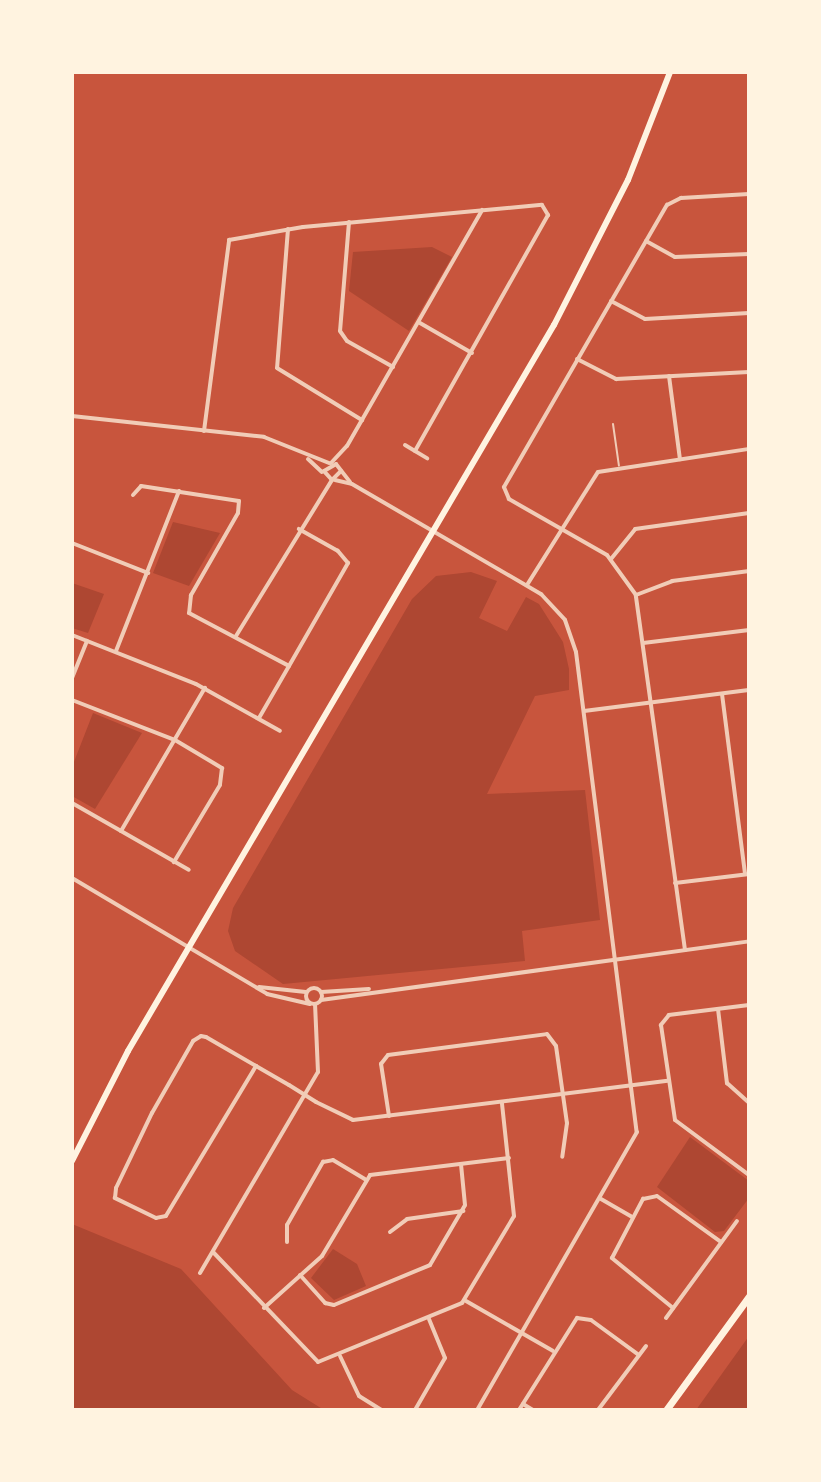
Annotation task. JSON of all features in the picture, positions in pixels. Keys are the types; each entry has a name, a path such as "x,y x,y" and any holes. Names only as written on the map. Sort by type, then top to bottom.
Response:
{"main road":[{"path":"72,1161 110,1082 435,533 601,239 670,72"},
{"path":"666,1410 749,1296"}],"street":[{"path":"685,950 636,595 611,559 509,499 504,487 646,241 673,200 749,194"},
{"path":"204,431 225,244 288,229 539,204 548,215 415,451"},
{"path":"321,492 330,463 343,452 420,323 482,210"},
{"path":"349,222 340,331 347,341 393,367"},
{"path":"288,229 277,368 362,420"},
{"path":"646,241 675,257 749,254"},
{"path":"611,301 645,319 749,313"},
{"path":"420,323 472,353"},
{"path":"577,359 616,379 749,372"},
{"path":"669,376 680,459"},
{"path":"72,426 73,416 264,437 306,458 330,463 340,469 352,484"},
{"path":"405,445 427,458"},
{"path":"527,585 589,479 619,466 749,449"},
{"path":"236,636 321,492 340,469 343,452"},
{"path":"306,458 333,480 352,484 551,602 568,627 584,711 634,1085 637,1132 477,1410"},
{"path":"133,495 141,486 234,498 240,504 188,609 196,618 289,666"},
{"path":"116,651 179,491"},
{"path":"611,559 635,529 749,513"},
{"path":"259,718 348,563 342,554 299,529"},
{"path":"72,543 148,573"},
{"path":"636,595 672,581 749,571"},
{"path":"643,643 749,630"},
{"path":"72,635 205,688 280,731"},
{"path":"72,678 87,641"},
{"path":"121,831 205,688"},
{"path":"584,711 749,690"},
{"path":"675,883 747,874 722,694"},
{"path":"72,700 175,740 217,763 224,776 174,862"},
{"path":"72,803 189,870"},
{"path":"72,878 279,999 312,1004 391,988 749,941"},
{"path":"253,985 306,992 312,987 321,992 391,988"},
{"path":"200,1273 321,1063 312,1004 306,992"},
{"path":"321,992 321,1000"},
{"path":"749,1005 664,1019 668,1081 675,1120 749,1175"},
{"path":"718,1009 727,1083 749,1103"},
{"path":"389,1116 381,1064 388,1055 544,1034 556,1046 568,1135 562,1157"},
{"path":"256,1066 166,1216 156,1218 115,1198 125,1168 193,1041 206,1037 353,1120 668,1081"},
{"path":"213,1252 311,1359 323,1362 466,1301 514,1216 502,1102"},
{"path":"264,1308 322,1256 365,1179 373,1174 509,1158"},
{"path":"287,1242 287,1225 323,1162 333,1160 365,1179"},
{"path":"300,1275 334,1305 430,1265 463,1211 461,1164"},
{"path":"673,1308 615,1264 613,1249 643,1199 654,1195 721,1242"},
{"path":"601,1199 632,1217"},
{"path":"390,1232 407,1219 463,1211"},
{"path":"666,1318 737,1221"},
{"path":"466,1301 553,1351"},
{"path":"519,1410 569,1324 582,1317 639,1355"},
{"path":"415,1410 445,1358 429,1318"},
{"path":"598,1410 646,1346"},
{"path":"340,1356 359,1396 381,1410"},
{"path":"523,1404 533,1410"}],"lane":[{"path":"613,424 619,466"}],"shaded area":[{"path":"432,247 452,257 409,331 349,291 353,252"},
{"path":"173,522 220,533 189,586 153,573"},
{"path":"471,572 497,581 479,618 507,631 526,597 539,604 563,642 569,669 569,690 535,696 487,794 585,790 600,920 522,931 525,961 283,984 235,951 228,931 233,908 412,599 436,576"},
{"path":"72,583 104,594 88,633 72,628"},
{"path":"93,713 142,733 95,809 72,796 72,767"},
{"path":"690,1137 749,1181 749,1198 724,1231 715,1232 657,1187"},
{"path":"72,1224 181,1269 292,1390 324,1410 74,1410"},
{"path":"333,1249 357,1264 366,1286 334,1300 311,1278"},
{"path":"749,1336 749,1410 696,1410"}]}
